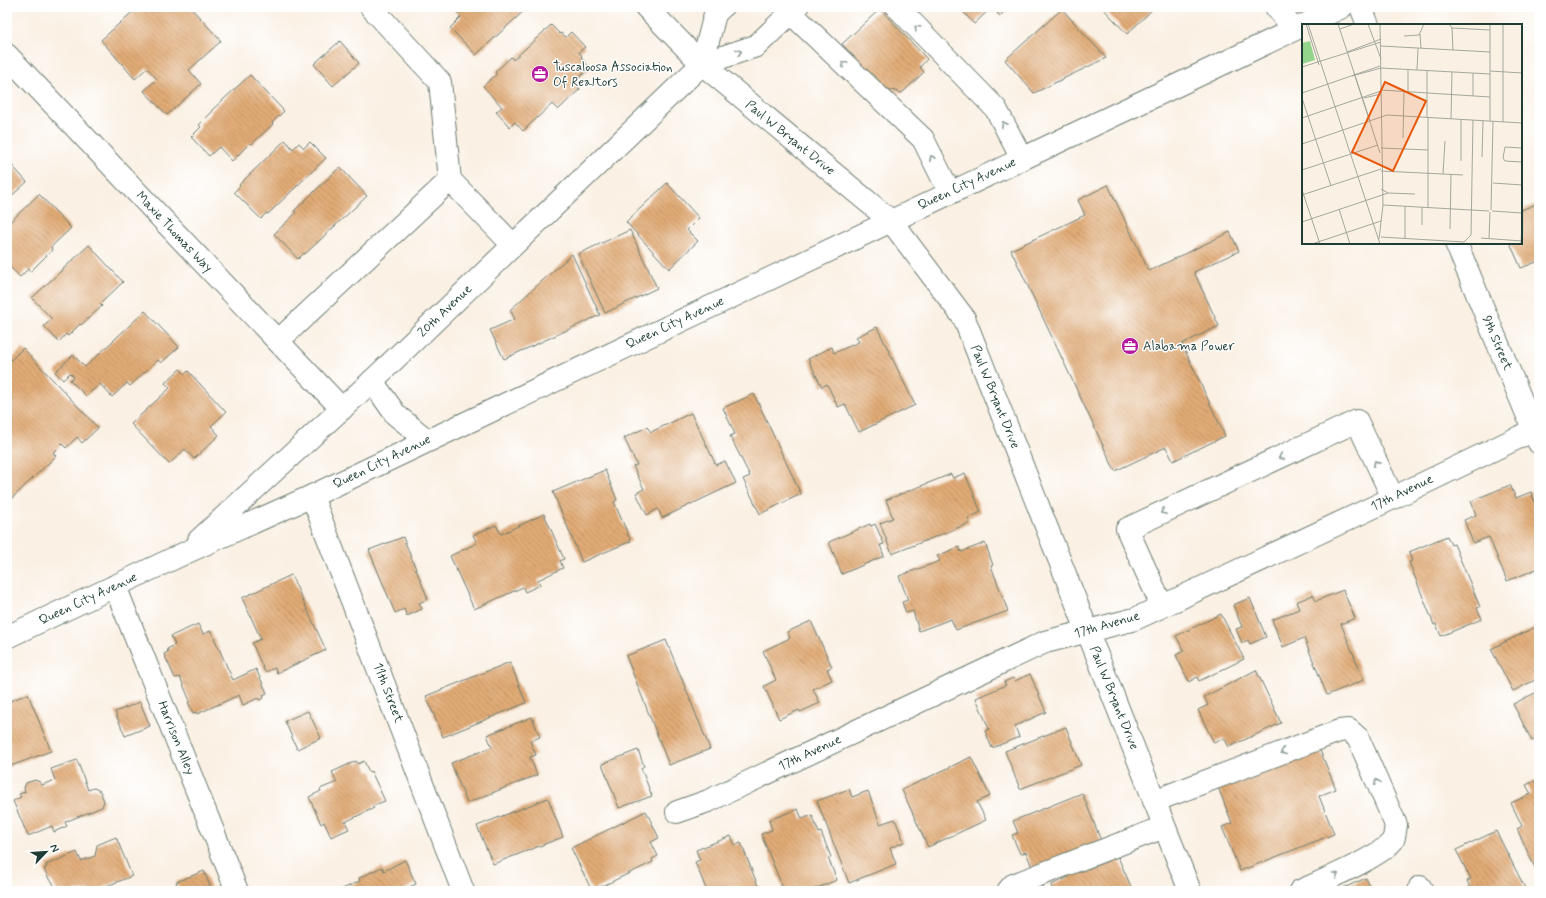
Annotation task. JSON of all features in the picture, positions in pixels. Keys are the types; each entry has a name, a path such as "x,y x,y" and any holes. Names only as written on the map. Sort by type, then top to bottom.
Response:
{"street":[{"path":"371,7 440,82 450,180 513,245"},
{"name":"Paul W Bryant Drive","path":"646,7 702,64 891,221 964,318 1154,801 1184,889"},
{"path":"702,64 715,14 722,7"},
{"path":"897,7 996,109 1022,158"},
{"path":"1276,7 1293,29"},
{"name":"Queen City Avenue","path":"1304,24 1342,7"},
{"path":"1361,7 1368,24"},
{"path":"794,10 923,139 950,193"},
{"name":"20th Avenue","path":"185,553 372,381 702,64 756,46 794,10"},
{"name":"Queen City Avenue","path":"7,637 185,553 312,496 1302,25"},
{"name":"Maxie Thomas Way","path":"7,55 342,409"},
{"path":"278,341 450,180"},
{"name":"9th Street","path":"1456,244 1536,436"},
{"path":"372,381 396,415 427,440"},
{"path":"1162,606 1127,529 1134,525 1357,421 1393,498"},
{"name":"17th Avenue","path":"677,812 708,801 1045,642 1135,619 1393,498 1536,436"},
{"name":"11th Street","path":"312,496 463,891"},
{"name":"Harrison Alley","path":"115,586 236,891"},
{"path":"1154,801 1338,731 1349,730 1358,738 1396,825 1393,839 1383,850 1334,876 1300,891"},
{"path":"1008,891 1013,885 1164,827"}],"building":[{"path":"138,7 190,7 221,41 189,70 201,84 167,115 144,91 157,79 147,68 135,79 101,40"},
{"path":"452,7 528,7 476,55 450,28 461,17"},
{"path":"959,7 992,7 974,24"},
{"path":"992,7 1009,7 1000,16"},
{"path":"1102,7 1155,7 1127,34"},
{"path":"880,9 927,59 920,67 924,72 902,93 871,84 873,77 842,44"},
{"path":"1062,9 1106,58 1034,93 1005,60"},
{"path":"551,25 560,34 561,33 566,37 571,32 585,47 579,52 590,68 574,82 580,89 558,110 552,104 523,131 515,122 510,127 496,112 502,107 483,86 497,74 495,72 511,57 513,60"},
{"path":"340,41 359,63 333,86 314,64"},
{"path":"250,75 284,111 272,123 273,124 252,144 250,143 232,161 219,147 209,156 191,137 201,127 199,125 212,112 211,111"},
{"path":"285,140 293,149 299,143 304,148 310,142 326,158 261,219 234,192 240,186 239,185"},
{"path":"7,160 27,182 7,200"},
{"path":"340,167 367,196 298,259 274,234 296,213 294,211"},
{"path":"667,183 699,218 687,230 698,241 669,269 626,222"},
{"path":"1108,185 1149,271 1230,232 1239,251 1194,272 1219,326 1182,344 1225,436 1173,461 1166,447 1115,471 1011,250 1085,215 1078,200"},
{"path":"39,194 71,228 51,247 52,250 30,272 28,269 20,277 7,264 7,225"},
{"path":"1539,203 1539,261 1521,268 1510,244 1522,244 1522,210"},
{"path":"630,230 657,288 605,313 578,254"},
{"path":"89,245 123,282 100,304 102,306 68,336 66,334 59,342 44,326 52,319 32,298"},
{"path":"572,254 600,315 504,359 490,330 515,319 510,310"},
{"path":"145,311 179,347 161,363 158,360 130,386 127,383 112,397 100,384 86,396 70,380 74,377 70,373 63,380 55,372 73,355 85,367"},
{"path":"877,327 915,405 859,432 845,404 838,407 827,384 822,387 808,359 832,347 834,353 859,342 856,337"},
{"path":"23,348 98,428 82,443 77,437 66,448 62,444 53,453 56,456 7,503 7,364"},
{"path":"180,369 185,374 188,371 226,412 211,426 219,435 194,459 185,449 169,464 131,424 170,388 165,383"},
{"path":"754,394 801,494 760,514 743,479 750,476 730,436 735,434 723,408"},
{"path":"691,413 716,465 725,461 736,483 662,518 658,509 647,515 636,493 644,489 633,466 637,465 624,438 647,427 651,432"},
{"path":"605,470 617,500 614,502 631,541 582,562 553,492"},
{"path":"965,473 981,512 968,518 970,523 892,554 880,523 893,518 886,500 951,474 953,478"},
{"path":"1510,485 1516,498 1531,492 1539,513 1539,568 1507,581 1489,537 1473,543 1464,520 1476,515 1471,501"},
{"path":"544,514 564,559 560,561 563,568 538,580 540,585 525,592 523,587 474,609 450,556 477,543 473,535 496,525 501,534"},
{"path":"870,524 871,526 875,524 884,544 880,545 884,556 842,574 829,542"},
{"path":"1447,536 1451,545 1454,544 1480,607 1477,608 1482,619 1441,636 1436,624 1434,625 1409,562 1412,561 1409,552"},
{"path":"403,537 428,599 419,603 422,609 407,616 404,609 395,613 369,550"},
{"path":"985,543 993,565 991,566 1008,611 956,630 951,619 919,631 913,611 906,613 902,602 908,600 899,576 940,561 937,556 959,547 961,552"},
{"path":"291,575 326,650 277,673 275,668 265,672 252,643 261,639 242,598"},
{"path":"1343,590 1355,618 1341,624 1364,680 1327,695 1304,638 1283,647 1272,620 1299,609 1296,602 1313,595 1316,601"},
{"path":"1250,598 1266,637 1250,644 1248,640 1242,643 1236,629 1242,627 1233,605"},
{"path":"1221,614 1244,659 1199,681 1197,677 1189,682 1176,655 1184,651 1176,636"},
{"path":"811,621 832,667 827,669 832,680 813,689 820,703 779,719 764,686 776,680 763,651 790,638 787,632"},
{"path":"198,624 203,634 211,631 233,680 256,669 267,693 263,695 264,698 259,700 258,698 243,705 239,695 197,714 196,712 193,713 188,702 190,701 180,677 175,678 164,654 168,652 167,649 175,645 171,636"},
{"path":"1539,625 1539,678 1513,691 1491,649"},
{"path":"666,640 710,749 669,765 626,656"},
{"path":"510,662 526,703 443,737 426,696"},
{"path":"1256,670 1281,723 1229,747 1224,738 1214,743 1198,710 1208,705 1204,697"},
{"path":"1030,674 1046,712 1015,726 1019,737 992,748 985,731 989,729 976,698 1006,685 1004,682 1013,678 1015,681"},
{"path":"1539,691 1539,738 1532,741 1513,704"},
{"path":"28,694 51,751 8,767 7,702"},
{"path":"140,702 150,726 125,736 115,712"},
{"path":"308,711 321,738 297,749 285,721"},
{"path":"532,717 540,737 530,741 536,755 530,757 537,775 467,803 451,763 492,747 487,735"},
{"path":"1066,727 1081,765 1020,789 1005,751"},
{"path":"1319,748 1336,789 1319,796 1334,834 1240,871 1222,827 1232,823 1218,787"},
{"path":"638,750 644,766 641,768 652,796 619,808 602,764"},
{"path":"971,757 990,796 977,802 986,820 928,847 902,790"},
{"path":"77,760 88,790 94,788 100,791 104,801 102,807 65,822 67,826 54,832 52,826 28,836 13,801 21,797 19,794 25,792 24,788 26,783 35,780 40,782 42,785 55,780 51,769"},
{"path":"356,761 358,764 364,761 369,772 371,771 385,801 372,806 374,808 345,822 349,829 331,837 324,822 321,824 309,797 321,791 320,789 337,782 332,772"},
{"path":"1539,779 1538,874 1517,829 1522,826 1511,803 1531,794 1526,785"},
{"path":"849,789 852,797 868,791 880,824 895,819 904,842 890,848 896,864 849,883 817,801"},
{"path":"1082,793 1102,843 1033,870 1026,852 1020,854 1012,835 1018,833 1013,821"},
{"path":"548,798 563,837 493,864 477,826"},
{"path":"798,809 802,819 812,815 831,857 828,858 837,880 809,891 784,891 761,834 772,830 769,820"},
{"path":"646,811 659,838 651,842 658,856 652,859 653,862 592,891 571,848"},
{"path":"1496,831 1526,890 1524,891 1472,891 1467,881 1471,879 1456,850"},
{"path":"731,836 735,845 741,843 760,891 707,891 695,862 700,860 696,850"},
{"path":"116,837 132,876 97,891 57,891 44,869 47,867 46,865 77,852 81,861 95,856 97,845"},
{"path":"1118,857 1133,891 1053,891 1051,885 1069,877 1068,874 1086,867 1087,869"},
{"path":"405,860 416,884 405,889 406,891 338,891 360,881 359,878 382,867 384,871"},
{"path":"204,871 212,891 179,891 176,882"},
{"path":"1366,878 1372,891 1337,891"},
{"path":"949,886 951,891 938,891"}],"place":[{"name":"Tuscaloosa Association Of Realtors","path":"540,74"},
{"name":"Alabama Power","path":"1130,346"}]}
